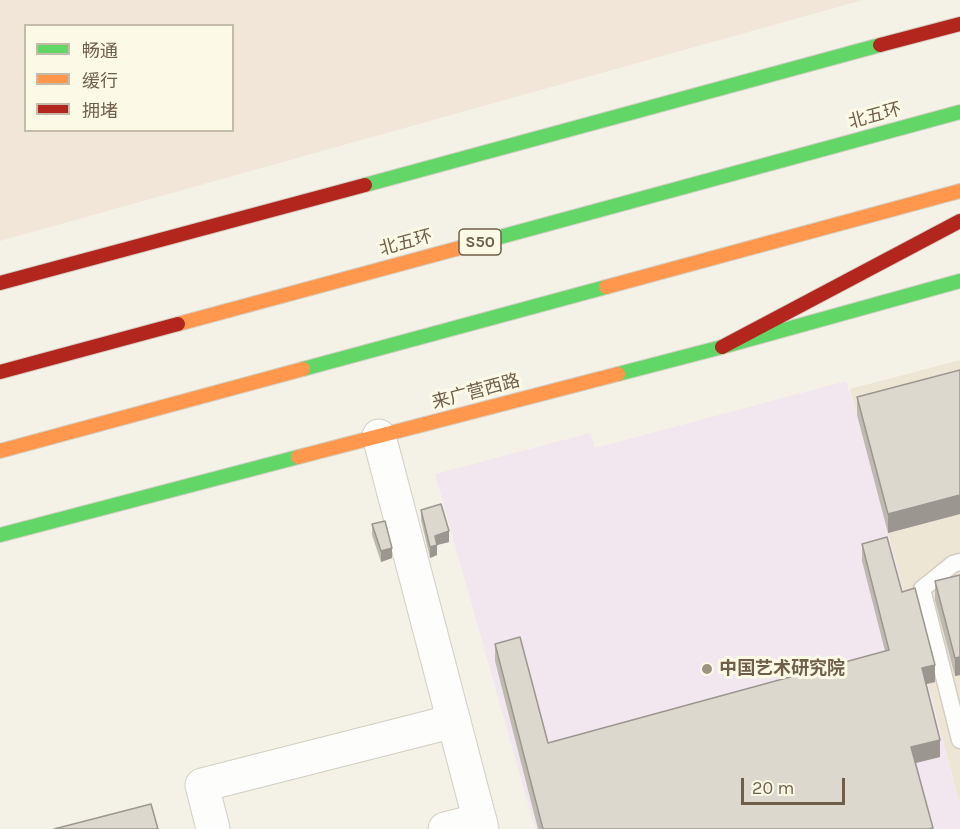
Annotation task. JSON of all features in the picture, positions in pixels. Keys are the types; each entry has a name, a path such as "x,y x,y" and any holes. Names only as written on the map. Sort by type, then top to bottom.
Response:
{"main road":[{"path":"0,283 960,24"},
{"name":"北五环","path":"0,372 960,112"},
{"path":"0,451 960,191"},
{"path":"722,347 960,221"},
{"name":"来广营西路","path":"0,535 722,347 960,281"}],"street":[{"path":"380,436 481,825 445,829"},
{"path":"213,829 202,786 454,720"}],"lane":[{"path":"960,562 953,564 922,589 956,704 960,740"}],"shaded area":[{"path":"0,0 863,0 0,241"},
{"path":"960,360 960,805 850,389"},
{"name":"中国艺术研究院","path":"846,381 960,805 960,829 535,829 435,474 590,433 595,448"}],"building":[{"path":"960,370 960,495 888,514 857,397"},
{"path":"441,504 449,531 435,536 437,545 430,547 421,510"},
{"path":"385,521 392,548 381,551 372,524"},
{"path":"887,537 902,592 915,588 935,665 922,668 940,740 911,747 933,828 543,829 495,644 520,637 548,743 889,650 862,544"},
{"path":"960,575 960,657 955,658 935,581"},
{"path":"151,804 158,829 54,829"}],"traffic: fast":[{"path":"365,185 880,45"},
{"path":"489,240 960,112"},
{"path":"618,374 960,281"},
{"path":"303,369 606,287"},
{"path":"0,535 298,457"}],"traffic: slow":[{"path":"606,287 960,191"},
{"path":"178,324 489,240"},
{"path":"0,451 303,369"},
{"path":"298,457 618,374"}],"traffic: jam":[{"path":"880,45 960,24"},
{"path":"0,283 365,185"},
{"path":"722,347 960,221"},
{"path":"0,372 178,324"}],"place":[{"name":"中国艺术研究院","path":"707,669"}]}
